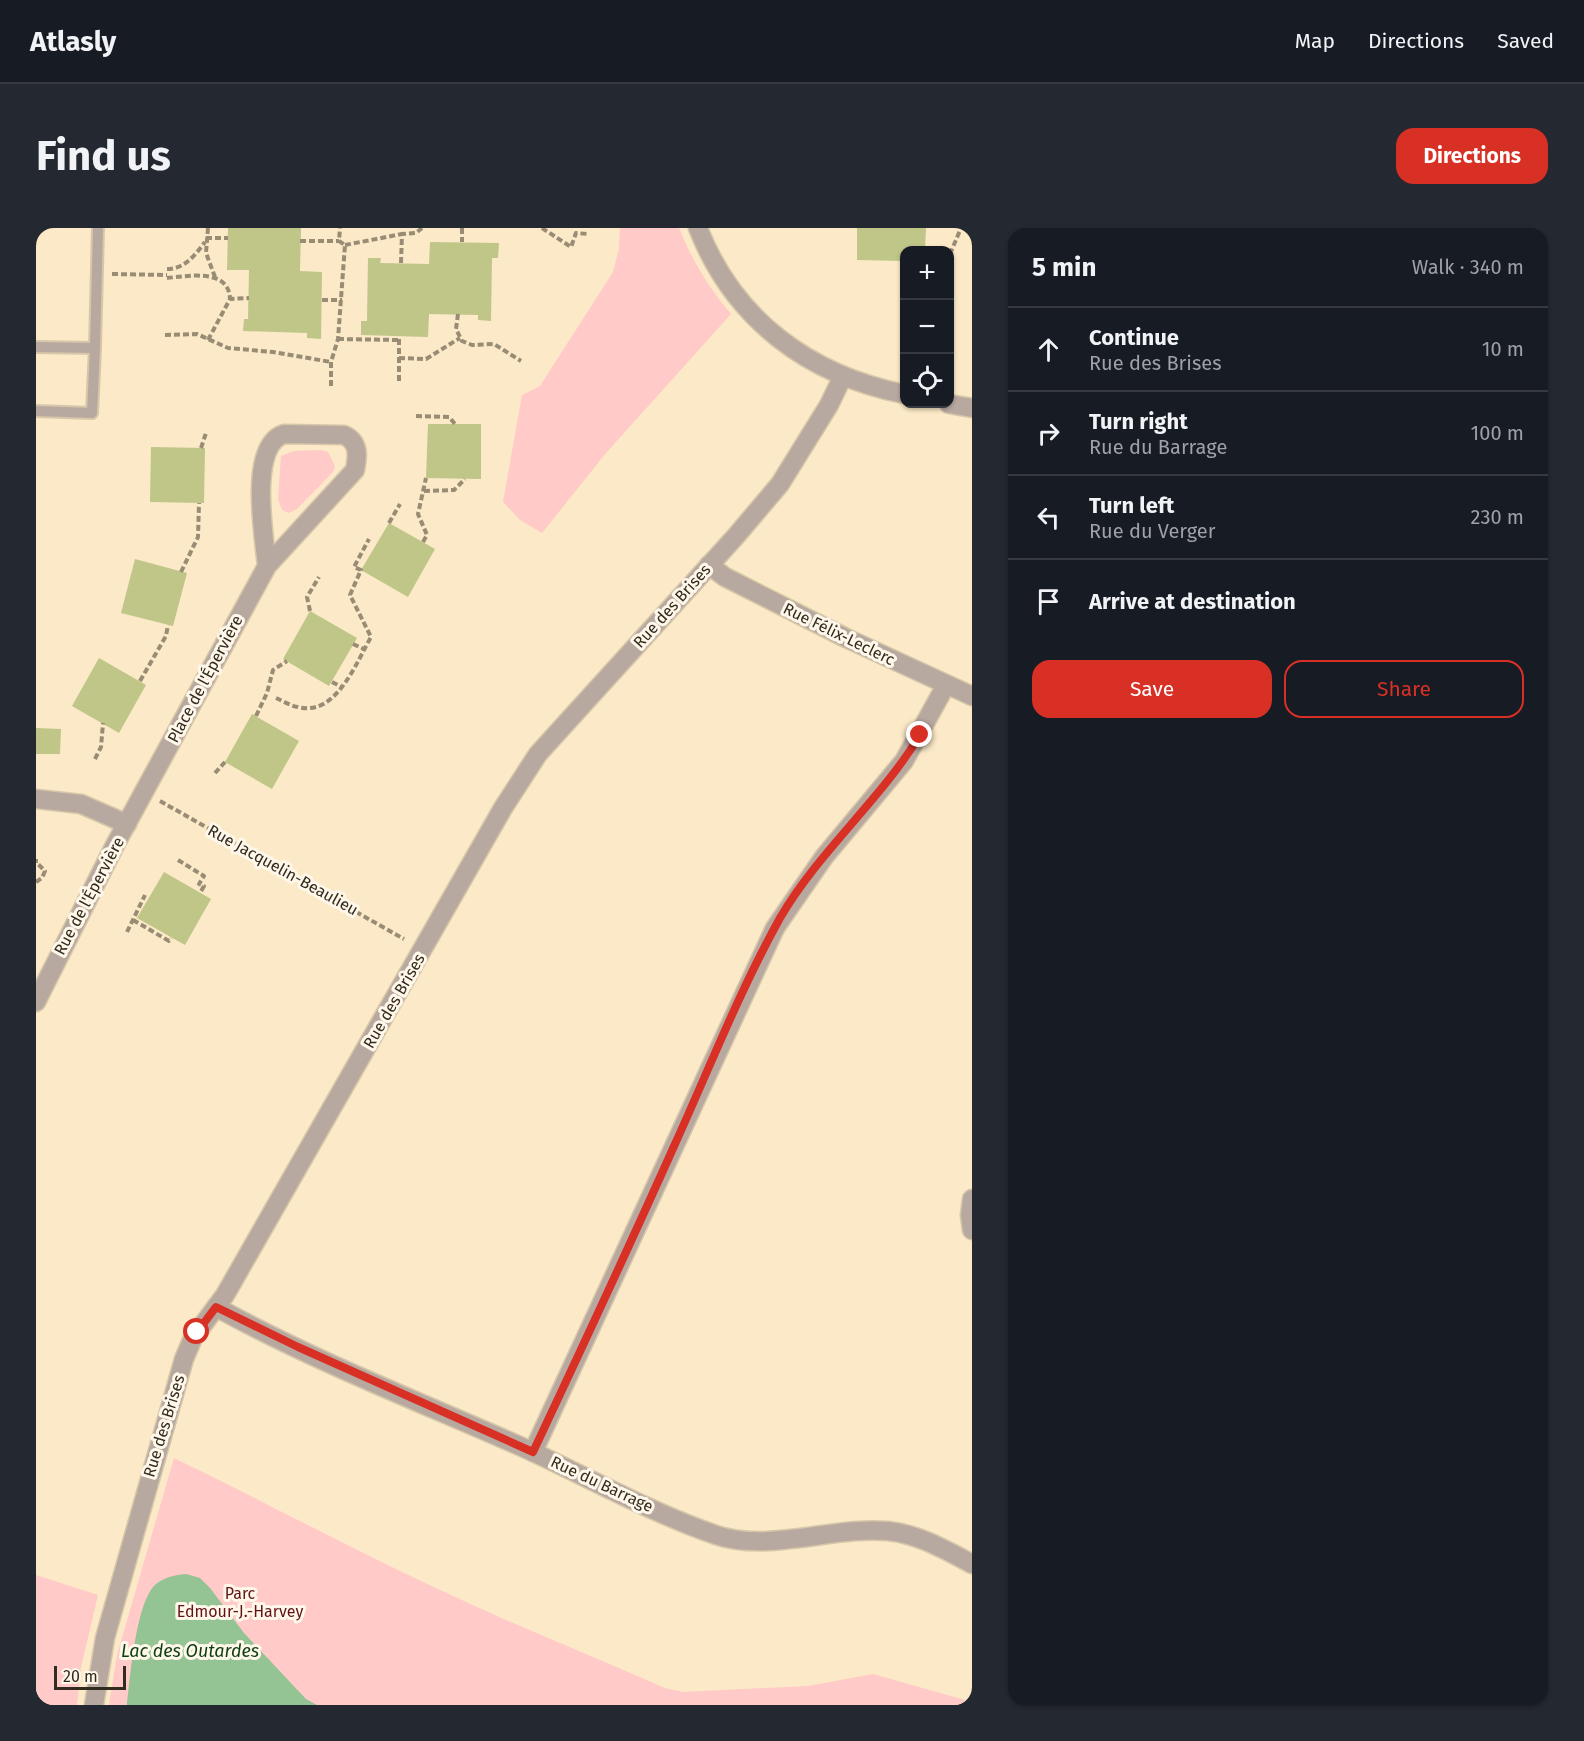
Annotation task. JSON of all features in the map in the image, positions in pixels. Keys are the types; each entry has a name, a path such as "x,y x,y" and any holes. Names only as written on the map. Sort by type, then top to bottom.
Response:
{"street":[{"path":"698,228 723,275 765,327 807,360 843,376 900,393"},
{"name":"Rue des Brises","path":"94,1705 105,1638 184,1359 192,1338 216,1307 524,774 558,731 709,565 787,475 829,405 843,376"},
{"path":"954,405 972,408"},
{"name":"Place de l'Épervière","path":"151,796 267,566 350,477 356,461 356,445 352,439 344,435 284,434 278,436 268,448 262,471 267,566"},
{"name":"Rue Félix-Leclerc","path":"709,565 755,592 972,696"},
{"path":"533,1452 778,922 824,857 897,771 920,735 946,685"},
{"name":"Rue de l'Épervière","path":"36,1002 127,824 151,796"},
{"path":"36,799 81,804 127,824"},
{"path":"972,1199 970,1215 972,1230"},
{"name":"Rue du Barrage","path":"216,1307 298,1347 533,1452 608,1489 718,1536 754,1540 860,1530 891,1531 929,1542 972,1564"}],"lane":[{"path":"36,411 92,413 98,228"},
{"path":"36,347 95,348"}],"path":[{"path":"208,228 206,240 209,267 215,277"},
{"path":"339,241 340,228"},
{"path":"300,242 339,241 345,245 416,233 422,228"},
{"path":"462,228 462,242"},
{"path":"542,228 571,247 576,233 588,234"},
{"path":"953,246 961,228"},
{"path":"402,234 402,263"},
{"path":"167,269 176,269 185,264 206,240 228,238"},
{"path":"331,386 331,362 338,339 342,300 345,245"},
{"path":"97,273 215,277 226,285 231,299 208,340"},
{"path":"231,299 249,298"},
{"path":"322,300 342,300"},
{"path":"458,314 456,329 460,338 472,345 494,344 521,361"},
{"path":"165,335 197,334 228,348 273,352 331,362"},
{"path":"338,339 399,338 399,381"},
{"path":"399,358 426,359 460,338"},
{"path":"416,416 449,417 455,424"},
{"path":"424,416 428,424"},
{"path":"201,448 206,434"},
{"path":"423,542 427,535 418,514 426,478"},
{"path":"424,491 454,490 465,479"},
{"path":"181,572 198,537 199,503"},
{"path":"388,523 400,504"},
{"path":"276,698 299,708 310,708 338,695 371,637 350,595 361,570 354,567 369,539"},
{"path":"310,611 307,597 319,577"},
{"path":"140,681 166,636 168,626"},
{"path":"353,644 364,649"},
{"path":"256,716 267,693 273,670 287,661"},
{"path":"332,682 342,687"},
{"path":"95,759 101,747 103,723"},
{"path":"215,773 225,762"},
{"name":"Rue Jacquelin-Beaulieu","path":"151,796 406,940"},
{"path":"178,861 204,876 199,884 204,886 200,893"},
{"path":"36,882 42,878 45,871 37,862"},
{"path":"127,932 145,895"},
{"path":"133,920 169,941 171,938"}],"green space":[{"path":"620,228 679,228 701,273 731,314 606,453 542,533 520,520 503,502 522,395 540,386 613,272 619,249"},
{"path":"294,451 328,452 335,466 333,472 297,509 289,513 282,510 278,499 281,456"},
{"name":"Parc Edmour-J.-Harvey","path":"174,1458 440,1590 665,1688 683,1692 808,1686 873,1674 972,1702 972,1705 109,1705 117,1655"},
{"path":"36,1575 98,1595 81,1667 77,1705 36,1705"}],"water":[{"name":"Lac des Outardes","path":"186,1574 200,1578 210,1588 244,1633 306,1699 317,1705 127,1705 132,1659 143,1606 156,1584 174,1576"}],"building":[{"path":"228,228 301,228 300,271 322,272 321,339 307,338 307,333 243,331 244,319 248,319 249,270 227,270"},
{"path":"857,228 926,228 925,246 900,246 900,261 857,260"},
{"path":"430,242 499,243 498,258 492,258 491,321 478,320 478,315 429,314 428,337 361,335 361,321 367,321 368,258 381,258 380,263 429,264"},
{"path":"428,424 481,424 481,479 426,478"},
{"path":"151,447 205,448 204,503 150,502"},
{"path":"389,523 435,549 408,597 361,570"},
{"path":"135,559 187,573 173,626 121,613"},
{"path":"310,611 357,638 329,686 283,659"},
{"path":"99,658 146,685 119,733 72,706"},
{"path":"252,714 299,741 272,789 225,762"},
{"path":"36,728 61,729 60,754 36,754"},
{"path":"164,872 211,899 185,945 137,918"}],"route":[{"path":"197,1332 216,1307 241,1321 533,1452 628,1251 721,1041 781,916 824,857 890,780 920,735"}]}
